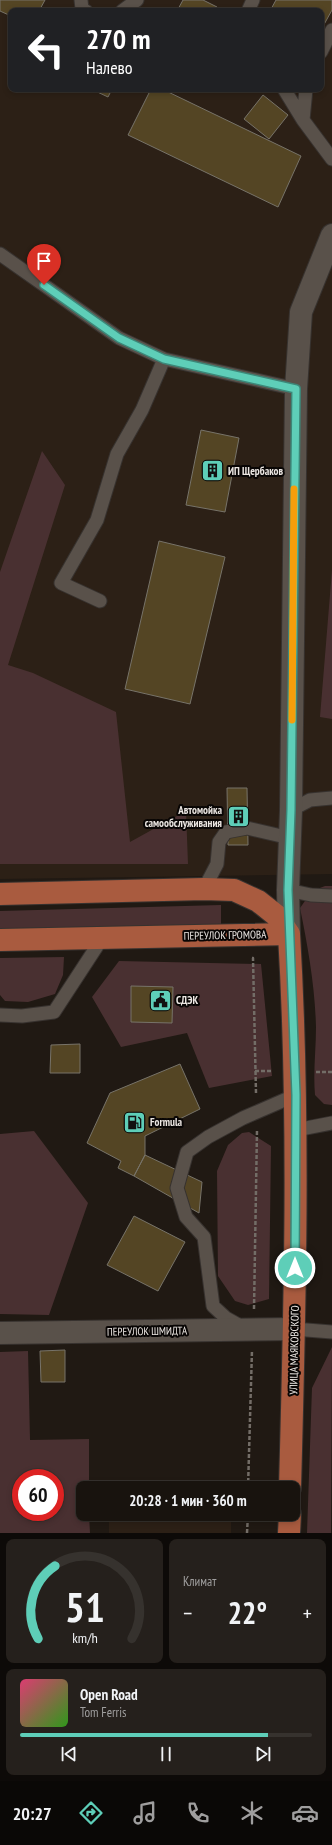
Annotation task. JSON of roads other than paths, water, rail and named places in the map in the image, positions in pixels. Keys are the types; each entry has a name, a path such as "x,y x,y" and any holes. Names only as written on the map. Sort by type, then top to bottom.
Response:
{"main road":[{"name":"ПЕРЕУЛОК ГРОМОВА","path":"0,894 204,889 234,890 258,901 277,916 289,934"},
{"name":"ПЕРЕУЛОК ГРОМОВА","path":"0,940 289,934"},
{"name":"УЛИЦА МАЯКОВСКОГО","path":"289,934 296,1095 294,1329 290,1481"},
{"path":"289,1533 290,1521"}],"street":[{"name":"УЛИЦА МАЯКОВСКОГО","path":"289,934 288,890 291,810 296,389 301,312 332,235"},
{"name":"ПЕРЕУЛОК ШМИДТА","path":"0,1333 294,1329"}],"lane":[{"path":"126,8 137,0"},
{"path":"324,46 332,30"},
{"path":"286,92 303,120 332,159"},
{"path":"303,120 306,92"},
{"path":"0,254 119,338 164,359 296,389"},
{"path":"100,601 61,583 97,520 117,454 142,410 164,359"},
{"path":"291,810 310,800 332,798"},
{"path":"204,889 217,864 219,842 226,832 247,828 290,838"},
{"path":"288,890 312,895 332,896"},
{"path":"0,1015 22,1016 54,1012 103,937"},
{"path":"249,1329 226,1318 212,1306 204,1237 186,1217 177,1188 188,1152 208,1137 256,1112 296,1095"},
{"path":"296,1130 332,1123"},
{"path":"294,1329 332,1332"}],"place":[{"name":"ИП Щербаков","path":"213,471"},
{"name":"Автомойка самообслуживания","path":"238,816"},
{"name":"СДЭК","path":"160,1000"},
{"name":"Formula","path":"134,1122"}]}
